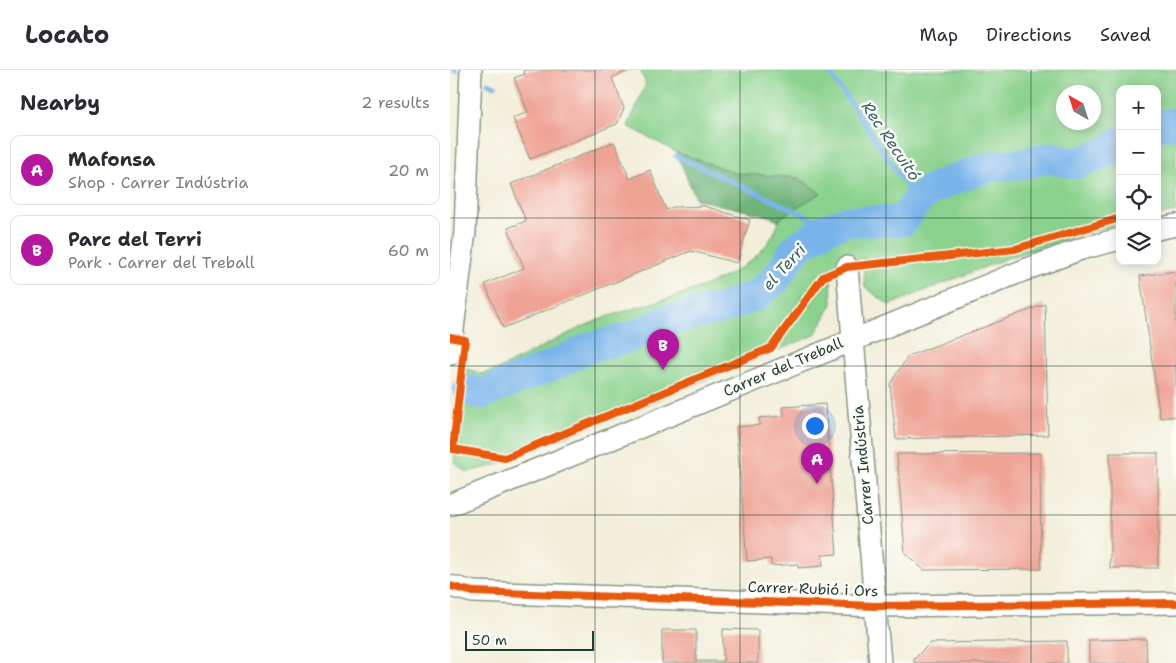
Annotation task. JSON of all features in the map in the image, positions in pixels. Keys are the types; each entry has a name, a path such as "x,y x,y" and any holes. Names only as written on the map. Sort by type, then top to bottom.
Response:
{"street":[{"path":"450,353 465,231 469,171 471,70"},
{"path":"1161,228 1176,225"},
{"name":"Carrer del Treball","path":"450,505 1022,271 1081,249 1116,240"},
{"name":"Carrer Indústria","path":"847,266 880,663"},
{"name":"Carrer Rubió i Ors","path":"450,586 473,592 876,606 1176,602"}],"path":[{"path":"454,440 454,449"}],"green space":[{"path":"640,70 1176,70 1176,212 1161,214 1161,85 1116,85 1116,224 1010,257 889,305 865,287 863,258 831,267 832,304 815,335 494,466 466,472 454,462 466,368 481,374 497,370 558,338 596,321 675,296 729,274 752,260 769,241 780,218 821,193 799,178 736,173 676,152 628,126 646,84"},
{"path":"676,152 736,173 799,178 821,193 780,218 779,222 769,216 696,199"}],"building":[{"path":"523,70 630,70 612,78 624,108 617,124 530,159 513,118 528,112 514,78 525,74"},
{"path":"614,142 630,179 650,170 666,210 673,207 704,206 750,220 737,263 691,251 503,328 485,284 524,268 508,228 526,221 511,184"},
{"path":"1176,271 1176,416 1160,418 1140,276"},
{"path":"1045,304 1048,435 896,439 890,384 908,356"},
{"path":"825,404 837,554 822,555 823,566 798,568 798,564 771,566 771,559 747,561 736,427 760,425 759,418 784,416 783,407"},
{"path":"1040,453 1041,569 924,570 905,553 897,454"},
{"path":"1110,453 1158,453 1158,568 1110,568"},
{"path":"723,629 758,630 758,663 662,663 662,630 696,630 696,661 723,661"},
{"path":"1146,639 1147,663 1089,663 1089,640"},
{"path":"1067,641 1067,663 914,663 914,659 930,643"}],"waterway":[{"name":"Rec Recuitó","path":"828,70 917,201"},
{"path":"488,83 495,86"},
{"name":"el Terri","path":"1161,125 1176,123"},
{"name":"el Terri","path":"468,390 482,394 556,364 591,347 629,338 668,320 723,308 757,295 775,280 796,248 825,229 847,221 903,221 917,201 930,190 957,178 991,166 1021,164 1049,158 1076,164 1107,152 1116,145"},
{"path":"676,156 807,216 821,224 825,229"}],"cycle path":[{"path":"450,337 465,340 453,449 505,458 771,348 823,277 847,267 1015,249 1116,219"},
{"path":"450,586 473,592 876,606 1176,603"}],"place":[{"name":"Parc del Terri","path":"663,370"},
{"name":"Mafonsa","path":"817,484"}]}
